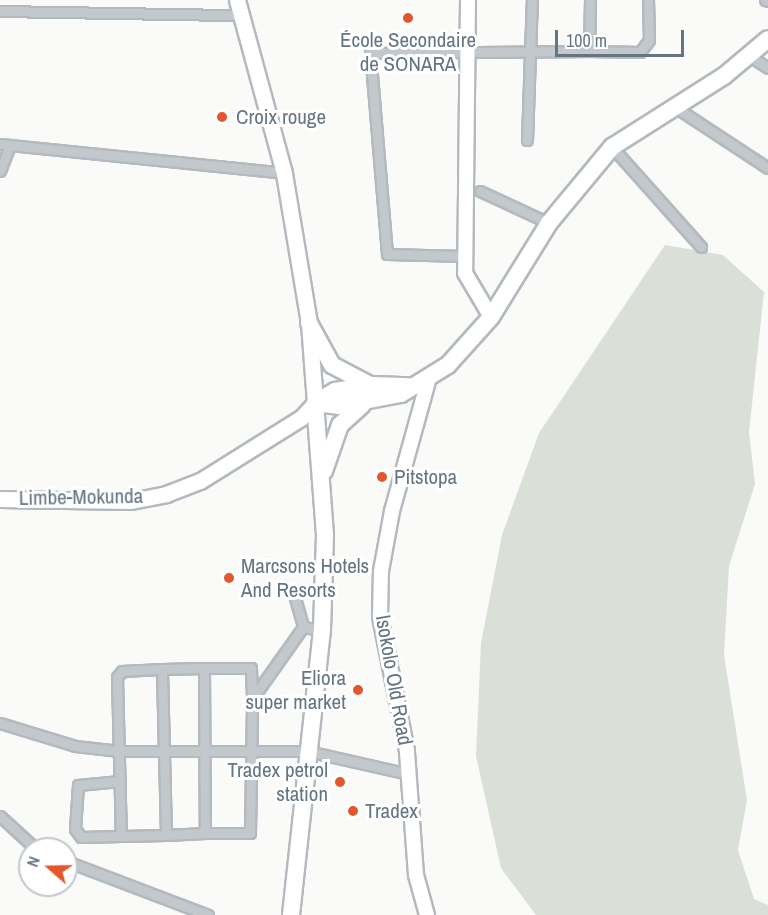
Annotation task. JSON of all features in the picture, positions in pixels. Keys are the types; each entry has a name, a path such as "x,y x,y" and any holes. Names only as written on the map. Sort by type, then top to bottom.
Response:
{"highway":[{"path":"291,915 307,751 322,630 322,477 315,403 338,406 373,392 410,387 429,378 491,317 549,223 612,147 675,107 768,39"},
{"path":"309,323 332,365 344,376 373,392"},
{"path":"322,477 340,425 348,413 373,392"}],"main road":[{"path":"239,8 284,173 309,323 315,403"},
{"name":"Limbe-Mokunda","path":"0,500 131,501 166,494 200,481 301,418 315,403"}],"street":[{"path":"468,0 465,256 468,286 491,317"},
{"path":"527,140 532,51 532,0"},
{"path":"589,51 590,0"},
{"path":"465,256 387,254 368,58 376,50 640,52 646,48 648,0"},
{"path":"0,11 239,8"},
{"path":"748,55 768,68"},
{"path":"675,107 768,168"},
{"path":"0,171 5,145 284,173"},
{"path":"612,147 701,247"},
{"path":"480,191 549,223"},
{"name":"Isokolo Old Road","path":"427,915 416,875 409,774 384,644 381,571 429,378"},
{"path":"293,591 303,627"},
{"path":"303,627 322,630"},
{"path":"252,699 303,627"},
{"path":"204,668 205,833"},
{"path":"120,781 78,785 75,829 81,837 250,833 254,826 250,668 162,669 118,673 120,752 121,836"},
{"path":"162,669 166,835"},
{"path":"0,723 75,746 120,752 252,748 307,751 409,774"},
{"path":"0,816 23,837"},
{"path":"78,866 208,915"}],"shaded area":[{"path":"665,245 723,255 764,292 749,432 755,484 729,566 724,655 747,800 738,850 754,899 768,905 768,915 536,915 501,868 476,756 481,643 502,535 539,433"}],"place":[{"name":"École Secondaire de SONARA","path":"408,18"},
{"name":"Croix rouge","path":"222,117"},
{"name":"Pitstopa","path":"382,477"},
{"name":"Marcsons Hotels And Resorts","path":"229,578"},
{"name":"Eliora super market","path":"358,690"},
{"name":"Tradex petrol station","path":"340,782"},
{"name":"Tradex","path":"353,811"}]}
